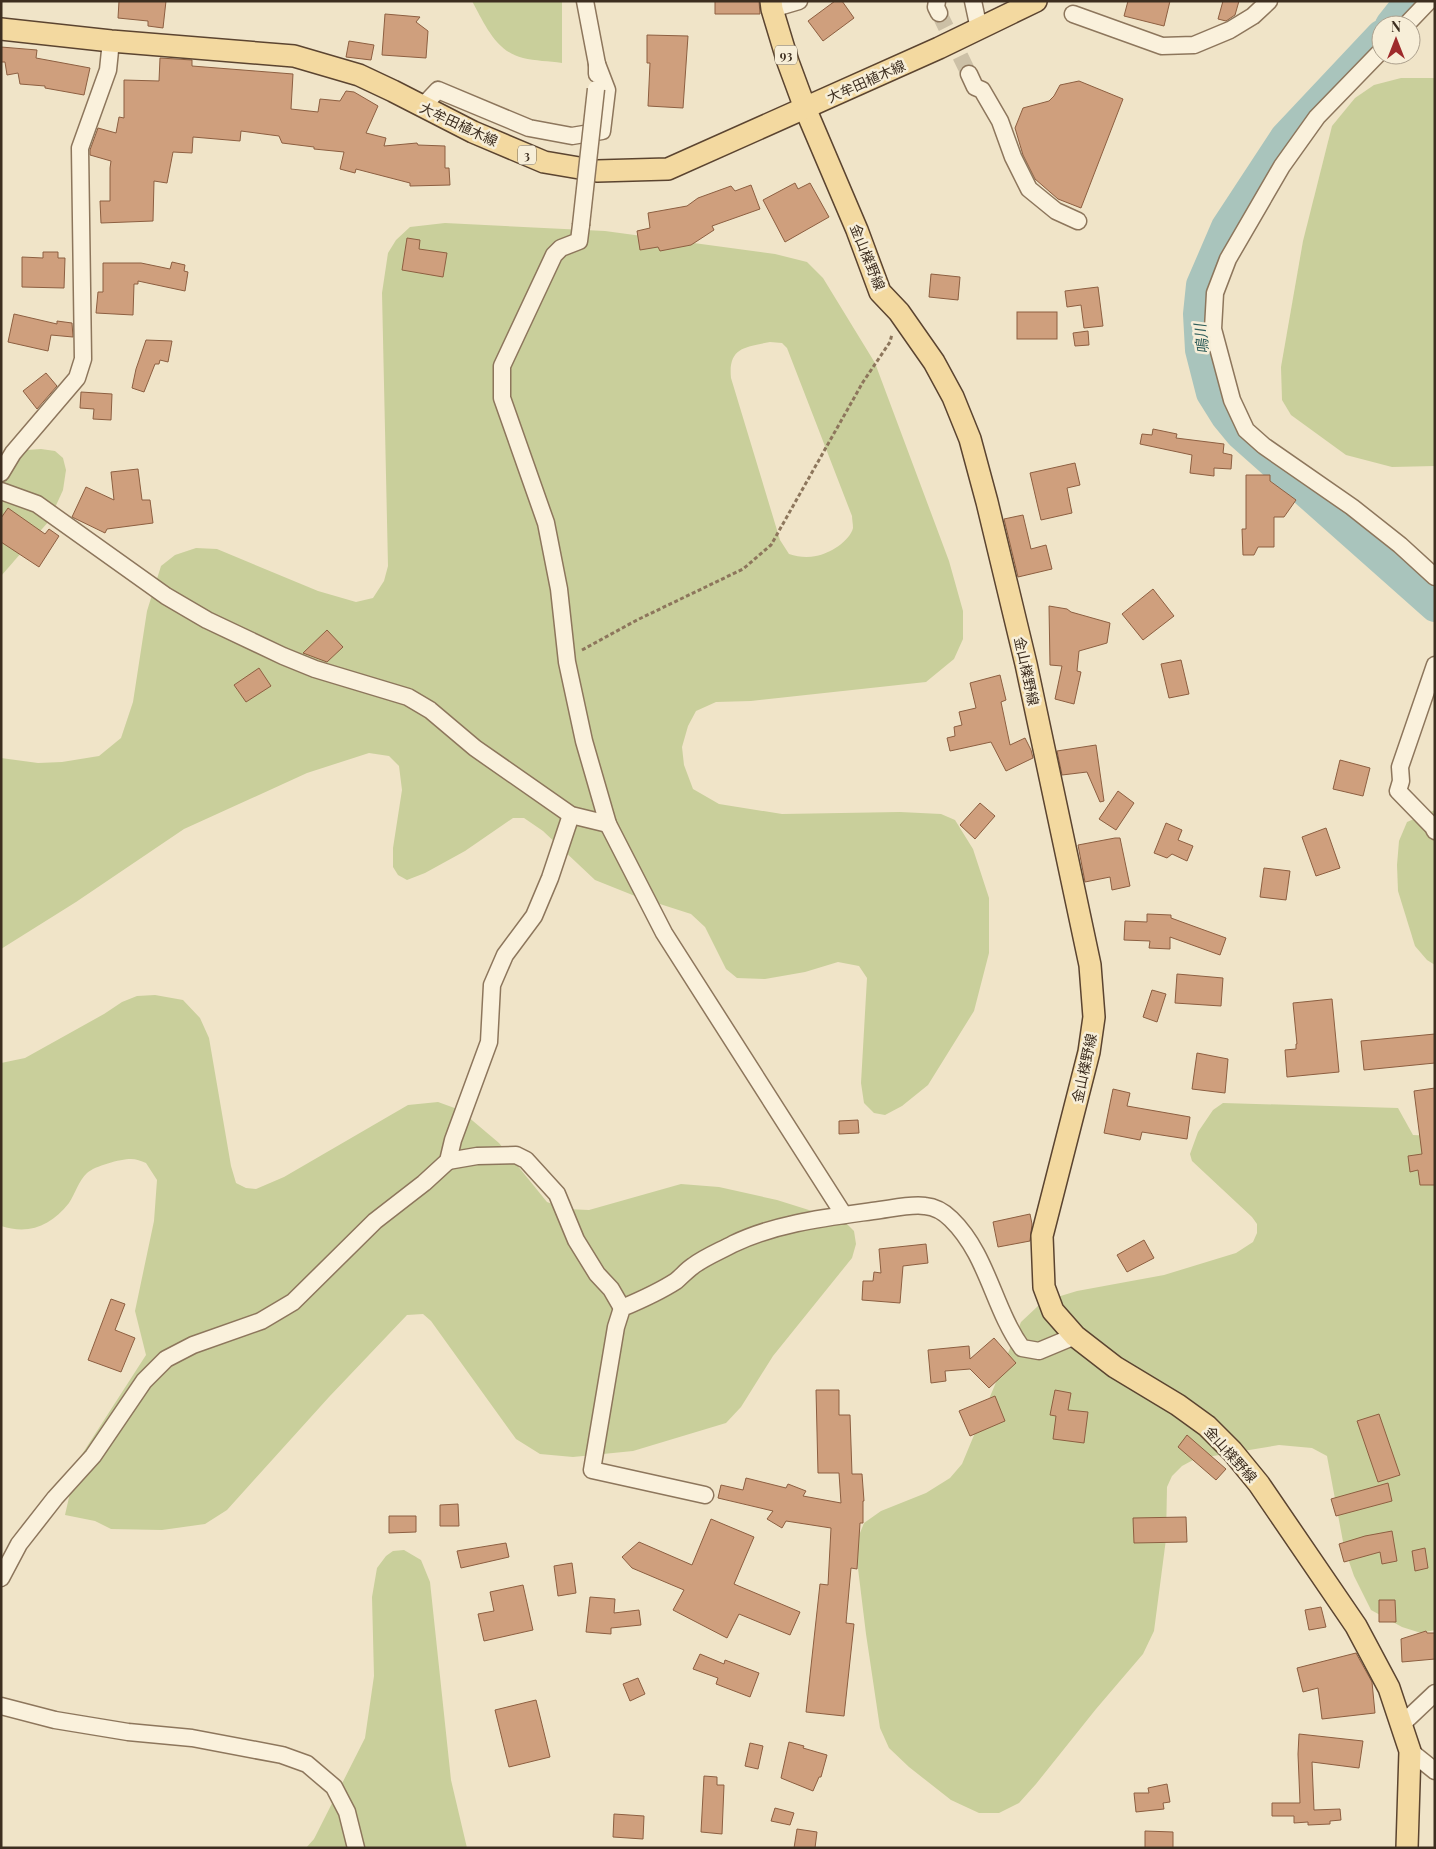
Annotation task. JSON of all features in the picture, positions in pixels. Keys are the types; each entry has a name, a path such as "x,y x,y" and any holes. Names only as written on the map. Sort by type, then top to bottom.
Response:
{"main road":[{"name":"大牟田植木線","path":"1,29 111,41 294,56 359,75 473,132 544,162 597,171 668,169 979,29 1036,1"},
{"name":"93","path":"772,5 788,62 805,108"},
{"name":"金山檪野線","path":"805,108 858,230 880,292 899,312 934,362 953,397 970,439 988,502 1026,664 1090,965 1094,1016 1090,1052 1042,1236 1044,1287 1054,1311 1075,1336 1115,1367 1178,1405 1207,1426 1232,1451 1259,1484 1356,1626 1389,1688 1410,1752 1407,1848"}],"street":[{"path":"422,107 438,90 529,128 572,136 602,131 607,90 597,64 585,1"},
{"path":"772,5 799,1"},
{"path":"973,1 979,29"},
{"path":"1073,14 1162,46 1194,45 1230,30 1253,16 1269,1"},
{"path":"1416,15 1429,1"},
{"path":"1,473 13,453 77,378 83,359 80,148 108,70 111,41"},
{"path":"1371,61 1317,117 1282,166 1228,259 1215,293 1213,329 1232,400 1246,430 1264,446 1352,507 1400,545 1435,577"},
{"path":"597,64 596,89 579,241 561,248 554,255 502,366 502,398 546,523 559,589 566,658 584,742 608,824 664,933 844,1215"},
{"path":"969,74 975,86 982,90 1000,121 1029,188 1056,211 1078,220"},
{"path":"1,490 36,504 166,596 207,620 307,666 416,701 430,710 475,748 571,815 608,824"},
{"path":"1435,665 1402,759 1400,767 1401,781 1398,791 1435,831"},
{"path":"448,1161 453,1140 489,1042 492,985 505,955 534,916 550,878 571,815"},
{"path":"1,1578 19,1544 55,1498 93,1456 144,1381 166,1359 193,1345 261,1321 293,1302 375,1221 424,1183 448,1161 477,1156 516,1155 526,1160 557,1194 576,1240 597,1274 611,1289 622,1308 616,1327 592,1470 704,1495"},
{"path":"622,1308 657,1292 678,1280 694,1265 735,1244 784,1226 844,1215 923,1205 936,1208 951,1219 968,1239 989,1278 1004,1317 1022,1348 1039,1351 1075,1336"},
{"path":"1400,1726 1435,1693"},
{"path":"1,1706 55,1720 128,1732 192,1738 273,1753 307,1764 334,1787 347,1812 356,1848"},
{"path":"1410,1752 1435,1771"}],"path":[{"path":"566,658 637,620 743,569 771,545 863,382 890,342 899,312"}],"green space":[{"path":"472,1 562,1 562,63 523,58 505,50 492,36"},
{"path":"1401,78 1435,78 1435,466 1392,467 1346,455 1291,415 1282,400 1281,367 1303,241 1332,126 1355,98 1374,85"},
{"path":"445,223 605,231 775,254 807,262 823,278 875,363 949,561 963,611 963,639 954,659 926,682 751,701 716,702 696,711 688,726 682,747 684,765 693,789 719,804 782,814 900,812 941,814 955,820 973,849 989,898 989,953 974,1011 928,1085 902,1106 885,1115 874,1113 864,1103 861,1083 867,978 859,966 838,962 805,972 765,979 737,978 726,969 705,927 691,914 635,896 595,880 543,831 524,818 513,818 465,851 425,873 407,880 398,875 393,867 393,848 402,790 399,766 389,756 369,753 307,773 184,829 76,902 1,949 1,758 38,763 62,762 99,756 121,738 133,702 147,611 161,566 175,555 196,548 217,549 318,591 356,602 373,598 384,581 388,566 382,293 388,253 396,240 410,227","holes":["770,342 782,343 787,348 852,516 853,528 848,538 833,550 813,557 789,554 780,540 731,378 732,360 740,351"]},
{"path":"41,449 55,451 63,458 66,470 63,490 49,521 1,576 1,455 13,451"},
{"path":"1435,810 1435,965 1427,960 1415,946 1398,891 1397,865 1399,841 1407,822"},
{"path":"155,995 183,1000 200,1018 209,1038 231,1166 236,1183 246,1188 256,1189 284,1177 408,1105 438,1102 460,1110 499,1143 547,1202 566,1209 589,1210 681,1184 719,1187 777,1200 844,1221 854,1231 856,1244 852,1258 773,1356 741,1407 726,1423 633,1451 573,1457 540,1454 516,1439 431,1321 423,1314 407,1315 329,1397 227,1510 205,1524 162,1530 111,1529 95,1521 65,1515 77,1462 146,1355 135,1311 154,1221 157,1180 146,1163 126,1159 108,1163 87,1173 69,1203 55,1218 47,1223 30,1229 11,1229 1,1226 1,1063 25,1058 122,1002 137,996"},
{"path":"1223,1103 1398,1108 1413,1135 1435,1136 1435,1630 1421,1633 1402,1627 1371,1610 1354,1576 1344,1547 1327,1456 1312,1448 1279,1445 1195,1459 1182,1466 1172,1476 1167,1487 1166,1539 1154,1631 1143,1654 1019,1803 999,1813 979,1813 951,1800 909,1767 889,1748 880,1728 866,1634 856,1543 864,1523 881,1511 926,1493 950,1478 962,1464 1021,1322 1038,1306 1054,1298 1077,1291 1164,1275 1236,1253 1253,1242 1257,1233 1257,1224 1252,1217 1192,1161 1190,1154 1198,1132 1213,1110"},
{"path":"404,1550 421,1560 430,1582 451,1780 467,1848 306,1848 314,1839 365,1738 374,1676 372,1597 377,1568 386,1556 393,1551"}],"building":[{"path":"119,1 166,1 163,28 148,26 148,21 118,18"},
{"path":"715,1 759,1 760,14 715,14"},
{"path":"835,1 842,1 854,18 823,41 808,21"},
{"path":"1128,1 1170,1 1164,26 1124,16"},
{"path":"1223,1 1239,1 1235,15 1226,21 1218,19"},
{"path":"385,14 420,17 416,22 428,31 426,58 382,55"},
{"path":"647,35 688,36 683,108 648,106 650,63 647,63"},
{"path":"349,41 374,45 371,60 346,57"},
{"path":"1,47 37,50 36,58 90,68 84,95 45,88 45,86 20,84 18,73 7,75 5,62 1,62"},
{"path":"160,58 192,60 192,66 293,74 291,109 318,112 320,99 340,101 346,91 354,92 378,106 366,133 386,138 384,146 417,143 418,145 445,146 445,168 449,168 450,185 410,186 410,183 356,169 355,173 340,169 344,152 282,143 279,136 241,131 240,141 193,137 192,153 173,152 167,183 154,181 153,221 101,223 100,201 110,201 111,161 90,155 90,150 98,128 116,133 119,117 124,118 124,80 159,81"},
{"path":"1079,81 1123,99 1081,208 1058,199 1035,179 1023,155 1015,128 1023,108 1049,101 1060,85"},
{"path":"795,183 798,189 810,183 829,217 785,242 763,200"},
{"path":"751,185 760,209 712,226 714,230 691,245 660,251 658,247 640,250 637,231 650,228 648,213 687,206 698,198 731,186 735,191"},
{"path":"407,238 420,240 419,249 447,253 443,277 402,270"},
{"path":"43,252 58,252 58,258 65,258 64,288 22,287 22,257 43,258"},
{"path":"172,262 185,265 184,271 188,272 185,291 138,281 138,284 134,284 133,315 96,313 98,292 103,292 103,263 141,263 170,269"},
{"path":"931,274 960,277 958,300 929,297"},
{"path":"1098,287 1103,326 1084,328 1081,305 1067,307 1065,291"},
{"path":"1017,312 1057,312 1057,339 1017,339"},
{"path":"14,314 57,324 57,321 72,323 73,337 51,335 48,351 8,342"},
{"path":"1088,331 1089,345 1075,346 1073,333"},
{"path":"146,340 172,341 168,362 160,360 159,364 155,364 144,392 132,388"},
{"path":"46,373 57,386 37,409 23,391"},
{"path":"81,392 112,394 111,420 93,419 94,409 80,408"},
{"path":"1153,429 1177,434 1176,438 1224,444 1223,453 1232,455 1231,469 1214,468 1214,476 1190,473 1192,455 1140,444 1142,434 1152,435"},
{"path":"1075,463 1080,485 1067,488 1072,513 1041,520 1030,473"},
{"path":"138,469 142,500 150,500 153,523 107,529 105,533 72,517 86,487 114,500 111,472"},
{"path":"1246,475 1270,475 1270,481 1296,500 1284,517 1274,517 1274,547 1258,547 1254,555 1243,555 1242,529 1246,529"},
{"path":"8,508 45,534 49,529 59,536 39,567 1,542 1,518"},
{"path":"1023,515 1031,549 1046,545 1052,569 1018,577 1004,519"},
{"path":"1153,589 1174,616 1143,640 1122,614"},
{"path":"1049,606 1067,609 1071,612 1110,623 1107,643 1079,651 1077,671 1081,672 1074,704 1055,699 1062,666 1050,665"},
{"path":"327,630 343,647 327,662 303,653"},
{"path":"1181,660 1189,694 1169,698 1161,664"},
{"path":"259,668 271,686 246,702 234,685"},
{"path":"1000,675 1006,700 1001,702 1010,745 1025,738 1033,758 1006,771 991,742 950,751 947,738 955,736 954,727 962,725 959,712 976,708 970,683"},
{"path":"1096,745 1104,801 1100,802 1087,772 1062,775 1057,751"},
{"path":"1340,760 1370,768 1363,796 1333,789"},
{"path":"1118,791 1134,803 1116,830 1099,819"},
{"path":"980,803 995,816 975,839 960,825"},
{"path":"1166,823 1182,830 1178,840 1193,846 1187,861 1172,854 1167,858 1154,853"},
{"path":"1326,828 1340,868 1316,876 1302,837"},
{"path":"1120,838 1130,886 1112,890 1110,877 1085,882 1078,845"},
{"path":"1264,868 1290,871 1286,900 1260,897"},
{"path":"1147,914 1171,915 1171,918 1226,938 1220,955 1170,937 1170,949 1149,948 1150,941 1124,940 1125,921 1147,922"},
{"path":"1177,974 1223,978 1221,1006 1175,1003"},
{"path":"1152,990 1166,994 1157,1022 1143,1017"},
{"path":"1332,999 1339,1072 1287,1077 1285,1050 1296,1049 1297,1044 1293,1003"},
{"path":"1435,1034 1435,1063 1364,1070 1361,1041"},
{"path":"1197,1053 1228,1059 1225,1093 1192,1089"},
{"path":"1435,1088 1435,1185 1420,1185 1418,1170 1410,1172 1408,1156 1422,1154 1414,1091"},
{"path":"1113,1089 1130,1093 1127,1106 1190,1117 1187,1139 1142,1132 1140,1140 1104,1133"},
{"path":"858,1120 859,1133 839,1134 839,1121"},
{"path":"1030,1214 1032,1224 1030,1241 998,1247 993,1222"},
{"path":"1144,1240 1154,1258 1127,1272 1117,1255"},
{"path":"926,1244 928,1263 903,1266 900,1303 862,1300 863,1281 873,1281 874,1272 881,1273 879,1249"},
{"path":"111,1299 125,1304 115,1330 135,1338 121,1372 88,1360"},
{"path":"994,1338 1016,1363 989,1388 970,1369 945,1371 946,1381 931,1383 928,1350 969,1346 970,1359"},
{"path":"816,1390 839,1390 839,1415 850,1415 852,1474 862,1474 863,1523 860,1523 857,1569 851,1568 846,1623 854,1624 844,1716 806,1712 820,1584 828,1585 831,1528 786,1521 782,1528 767,1519 773,1511 718,1498 721,1485 743,1490 746,1478 786,1488 788,1484 806,1491 803,1496 841,1503 839,1473 818,1473"},
{"path":"1055,1390 1071,1393 1068,1410 1088,1412 1084,1443 1053,1439 1056,1416 1050,1415"},
{"path":"995,1396 1005,1421 970,1436 959,1411"},
{"path":"1379,1414 1400,1475 1378,1482 1357,1421"},
{"path":"1187,1435 1226,1469 1216,1480 1178,1447"},
{"path":"1388,1483 1392,1501 1336,1516 1331,1499"},
{"path":"458,1504 459,1526 440,1526 440,1505"},
{"path":"389,1516 416,1516 416,1532 389,1533"},
{"path":"1186,1517 1187,1542 1134,1543 1133,1518"},
{"path":"711,1519 754,1537 734,1584 800,1612 790,1635 739,1614 727,1638 673,1610 684,1590 632,1568 622,1557 639,1542 692,1565"},
{"path":"1392,1531 1397,1561 1382,1564 1380,1552 1344,1562 1339,1544 1365,1536"},
{"path":"506,1543 509,1557 461,1568 457,1551"},
{"path":"1425,1548 1428,1568 1415,1571 1412,1551"},
{"path":"572,1563 576,1593 558,1596 554,1566"},
{"path":"523,1585 533,1630 484,1641 478,1614 494,1611 490,1592"},
{"path":"590,1597 615,1599 614,1613 639,1610 641,1625 611,1628 611,1634 586,1632"},
{"path":"1379,1600 1395,1600 1396,1622 1379,1622"},
{"path":"1321,1607 1326,1627 1309,1630 1305,1610"},
{"path":"1426,1631 1427,1633 1435,1633 1435,1659 1402,1662 1401,1639"},
{"path":"1356,1653 1372,1682 1375,1713 1322,1719 1318,1688 1303,1692 1297,1668"},
{"path":"700,1654 724,1664 725,1660 759,1673 750,1697 716,1684 718,1678 693,1669"},
{"path":"638,1678 645,1694 630,1701 623,1684"},
{"path":"536,1700 550,1757 509,1767 495,1710"},
{"path":"1299,1734 1363,1741 1359,1768 1312,1762 1314,1810 1340,1809 1341,1820 1330,1821 1330,1824 1308,1825 1308,1822 1294,1823 1294,1816 1272,1816 1272,1803 1300,1803"},
{"path":"789,1742 827,1755 821,1777 819,1777 813,1791 781,1778"},
{"path":"750,1743 763,1746 758,1769 745,1766"},
{"path":"704,1776 717,1777 717,1785 724,1785 722,1834 701,1832"},
{"path":"1167,1784 1170,1802 1163,1803 1164,1809 1136,1812 1134,1793 1149,1793 1148,1788"},
{"path":"775,1808 794,1813 790,1825 771,1821"},
{"path":"614,1814 644,1816 643,1839 613,1837"},
{"path":"797,1829 817,1832 815,1848 794,1848"},
{"path":"1145,1831 1173,1832 1173,1848 1145,1848"}],"waterway":[{"name":"鳴川","path":"1398,15 1409,1"},
{"name":"鳴川","path":"1371,46 1285,137 1226,227 1201,285 1198,314 1200,350 1211,393 1226,417 1240,434 1435,607"}],"tunnel":[{"path":"939,13 969,74"}]}
